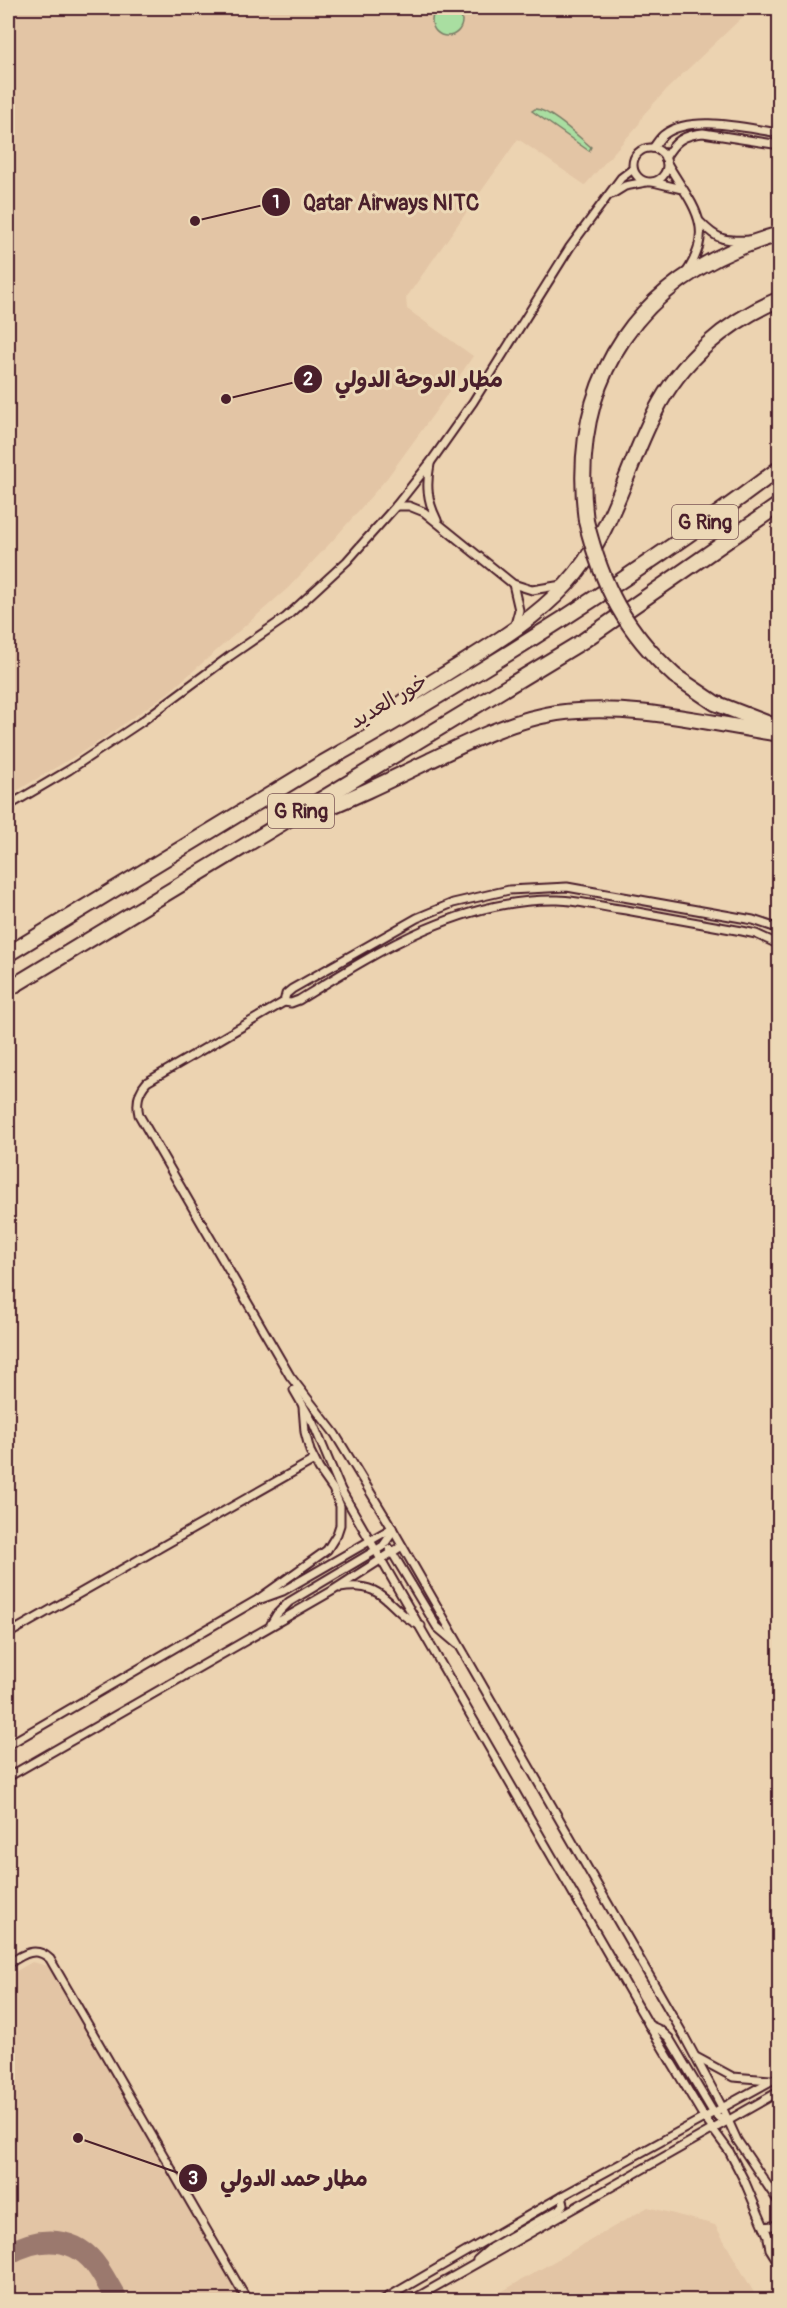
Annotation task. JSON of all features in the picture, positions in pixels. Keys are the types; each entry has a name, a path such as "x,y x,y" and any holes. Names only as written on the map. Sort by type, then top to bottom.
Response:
{"highway":[{"path":"780,234 726,254 682,280 642,314 624,336 608,363 596,393 587,424 582,478 586,521 598,566 628,625 645,647 675,676 716,703 780,728"},
{"path":"367,738 393,708 537,614 568,584 603,533 654,414 667,390 683,369 719,333 759,307 780,299"},
{"name":"خور العديد","path":"8,954 581,607 780,468"},
{"name":"G Ring","path":"8,989 583,641 780,504"},
{"path":"266,832 338,803 473,739 513,724 557,714 610,710 643,712 780,734"}],"street":[{"path":"653,148 664,134 688,124 704,123 780,133"},
{"path":"609,195 625,186 662,177 666,171 666,160 675,142 690,134 703,133 780,145"},
{"path":"682,189 649,182 638,177 633,169 633,158 639,151 653,148 661,151 682,189 691,200 700,222 700,244 682,280"},
{"path":"8,806 117,739 285,618 347,561 396,506 430,463 473,402 570,247 621,178 633,169"},
{"path":"700,222 722,240 764,239"},
{"path":"430,463 427,478 428,500 439,525"},
{"path":"396,506 418,509 513,584 532,590 568,584"},
{"path":"513,584 519,610 513,631"},
{"path":"284,1002 286,994 292,989 417,918 453,903 509,890 547,887 585,890 753,920 780,929"},
{"path":"780,945 756,934 742,931 577,902 544,900 496,905 434,924 299,1000 291,1003 284,1002 153,1077 142,1087 137,1101 139,1115 290,1376 335,1434 392,1528 694,2055 750,2162 780,2204"},
{"path":"290,1376 292,1386 313,1423 337,1482 650,2025 704,2116 729,2151 768,2236 780,2253"},
{"path":"8,1745 257,1600 327,1550 337,1534 341,1516 337,1497 314,1460 305,1432 302,1405"},
{"path":"8,1634 314,1460"},
{"path":"257,1600 276,1594 392,1528"},
{"path":"270,1626 277,1614 289,1602 378,1550 386,1543 392,1528"},
{"path":"372,1540 386,1543 437,1627 459,1646"},
{"path":"8,1777 332,1590 402,1546"},
{"path":"332,1590 357,1587 374,1591 389,1600 407,1618 422,1626"},
{"path":"8,1964 34,1951 43,1953 50,1959 247,2301"},
{"path":"650,2025 669,2038 713,2112 718,2117 728,2119"},
{"path":"694,2055 733,2077 776,2078"},
{"path":"383,2301 562,2196 776,2078"},
{"path":"412,2301 780,2091"},
{"path":"474,2264 487,2250 561,2208 564,2201 562,2196"},
{"path":"764,2227 780,2225"},
{"path":"768,2236 770,2249 780,2265"}],"shaded area":[{"path":"8,8 752,8 669,87 585,185 518,139 406,298 407,309 473,356 387,478 288,588 168,693 92,746 8,796"},
{"path":"32,1962 52,1967 242,2300 8,2300 8,1976"},
{"path":"648,2207 715,2225 757,2298 779,2286 779,2300 487,2300"}],"green space":[{"path":"447,6 453,7 461,15 461,27 453,35 447,36 441,35 433,27 432,21 433,15 441,7"},
{"path":"535,109 548,113 564,124 591,147 589,151 532,111"}],"taxiway":[{"path":"8,2254 32,2244 44,2242 68,2244 89,2257 101,2272 117,2300"}],"place":[{"name":"Qatar Airways NITC","path":"195,221"},
{"name":"مطار الدوحة الدولي","path":"226,399"},
{"name":"مطار حمد الدولي","path":"78,2138"}]}
